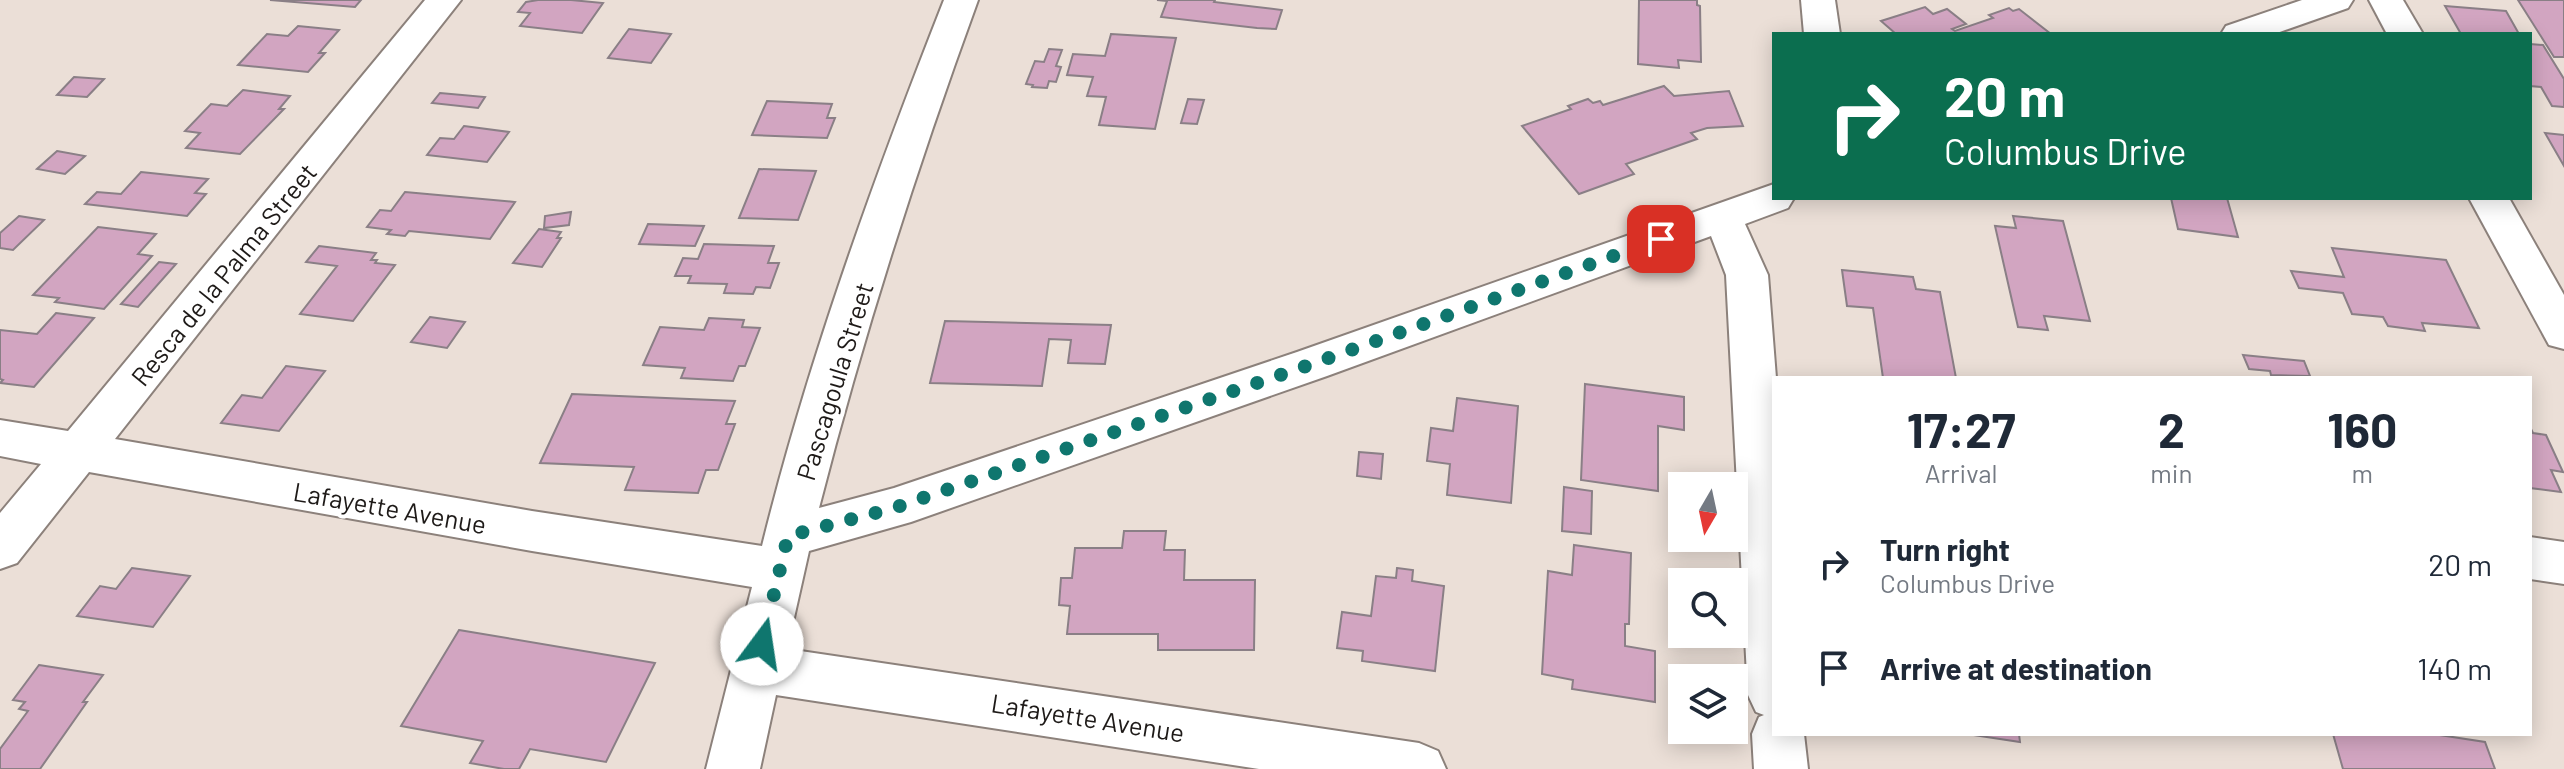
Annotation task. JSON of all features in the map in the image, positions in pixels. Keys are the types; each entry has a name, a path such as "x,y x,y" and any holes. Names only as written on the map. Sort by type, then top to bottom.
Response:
{"street":[{"name":"Resca de la Palma Street","path":"0,548 444,0"},
{"name":"Pascagoula Street","path":"733,769 784,553 827,391 917,116 961,0"},
{"path":"1818,0 1822,32"},
{"path":"2245,32 2336,0"},
{"path":"2386,0 2404,32"},
{"path":"784,553 894,508 1312,364 1772,199"},
{"path":"2490,200 2564,333"},
{"path":"1719,218 1733,237 1747,275 1766,465 1772,638"},
{"name":"Lafayette Avenue","path":"0,438 516,529 784,553"},
{"path":"2532,558 2564,563"},
{"name":"Lafayette Avenue","path":"756,669 829,677 1419,769"},
{"path":"1778,736 1781,769"}],"building":[{"path":"270,0 361,0 355,7"},
{"path":"1157,0 1215,0 1282,10 1276,29 1257,28 1161,17 1167,1"},
{"path":"1639,0 1697,0 1700,6 1701,62 1678,60 1679,68 1638,64"},
{"path":"2518,0 2564,0 2564,57 2554,57"},
{"path":"526,2 603,3 582,33 520,26 530,13 518,12"},
{"path":"2445,6 2506,11 2518,32 2460,32"},
{"path":"1925,7 1933,14 1947,9 1966,24 1952,29 1955,31 1993,18 1989,15 2009,8 2013,11 2019,9 2048,32 1894,32 1881,21"},
{"path":"298,26 339,30 319,53 325,53 308,72 238,65 267,34 288,36"},
{"path":"629,29 671,34 651,63 608,58"},
{"path":"1111,34 1176,38 1155,129 1099,125 1106,97 1087,96 1093,77 1067,75 1073,54 1105,56"},
{"path":"2532,44 2543,45 2564,79 2564,107 2552,106 2541,87 2532,86"},
{"path":"1049,49 1062,50 1056,66 1061,67 1056,82 1049,81 1047,88 1026,84 1035,61 1044,62"},
{"path":"74,77 104,79 87,97 57,95"},
{"path":"1664,86 1674,96 1729,91 1743,126 1707,128 1691,133 1697,139 1626,164 1634,174 1579,194 1522,126 1571,109 1568,106 1588,99 1593,103 1600,101 1603,105"},
{"path":"243,90 290,96 279,109 284,109 240,154 186,148 200,133 185,131 211,104 227,106"},
{"path":"440,93 485,97 478,108 432,103"},
{"path":"1188,99 1204,100 1197,124 1181,123"},
{"path":"767,101 832,104 827,118 835,118 827,138 752,135"},
{"path":"464,126 509,132 487,162 427,155 440,138 454,139"},
{"path":"2545,133 2564,135 2564,166"},
{"path":"57,151 85,156 65,174 37,169"},
{"path":"759,169 816,171 798,220 739,218"},
{"path":"141,172 208,179 195,193 206,194 187,216 85,204 97,192 121,194"},
{"path":"405,192 515,202 490,239 409,231 405,236 387,234 391,230 367,227 380,210 391,211"},
{"path":"2171,200 2228,200 2238,237 2178,229"},
{"path":"571,212 569,225 544,228 545,216"},
{"path":"19,216 44,220 13,250 0,248 0,233"},
{"path":"2013,216 2063,221 2090,321 2044,316 2048,330 2018,327 1995,226 2016,228"},
{"path":"648,224 704,226 695,246 639,244"},
{"path":"98,227 156,234 138,254 152,256 104,309 55,302 59,298 33,295"},
{"path":"539,229 561,232 557,238 561,238 542,267 513,263"},
{"path":"704,244 774,246 768,263 779,263 770,288 756,287 753,294 724,293 727,284 688,283 691,276 675,276 683,258 698,259"},
{"path":"319,246 376,253 371,260 377,260 375,263 395,265 353,321 300,314 337,266 306,262"},
{"path":"2332,248 2446,260 2479,328 2422,323 2425,331 2388,326 2383,317 2352,314 2343,293 2299,288 2291,271 2344,277"},
{"path":"159,262 176,264 138,307 121,304"},
{"path":"1842,270 1913,277 1916,289 1940,292 1956,376 1883,376 1873,308 1847,306"},
{"path":"56,313 94,318 34,387 0,383 3,380 0,379 0,330 37,334"},
{"path":"430,317 465,322 447,348 411,342"},
{"path":"709,318 744,320 742,327 760,328 745,366 739,366 733,381 681,378 685,368 643,365 660,327 704,330"},
{"path":"945,321 1111,325 1105,364 1068,363 1071,340 1049,339 1042,386 930,383"},
{"path":"2243,355 2304,361 2310,376 2271,375 2270,371 2249,369"},
{"path":"286,366 325,371 279,431 221,423 242,395 262,398"},
{"path":"1585,384 1684,397 1684,430 1658,426 1658,491 1581,480"},
{"path":"572,394 735,401 726,424 735,424 718,470 706,470 698,493 625,490 634,467 540,463"},
{"path":"1457,398 1518,406 1511,503 1447,495 1450,464 1427,461 1431,428 1453,431"},
{"path":"2532,431 2546,435 2563,472 2551,470 2561,492 2532,488"},
{"path":"1359,452 1383,454 1381,479 1357,476"},
{"path":"1564,487 1592,491 1591,534 1562,531"},
{"path":"1124,531 1166,531 1164,550 1185,550 1184,580 1255,580 1254,650 1158,650 1158,634 1067,634 1070,606 1059,605 1061,578 1072,578 1075,548 1122,548"},
{"path":"1574,545 1631,553 1629,624 1625,624 1625,646 1655,651 1655,702 1572,689 1573,680 1542,674 1548,571 1572,575"},
{"path":"132,568 190,576 153,627 77,616 100,586 116,589"},
{"path":"1397,568 1413,570 1412,581 1444,586 1435,671 1362,661 1363,651 1337,648 1342,612 1371,616 1376,576 1396,578"},
{"path":"459,630 655,663 606,762 530,749 519,769 504,769 470,763 483,741 401,726"},
{"path":"39,665 103,675 40,769 0,769 0,749 28,711 19,709 25,702 13,700"},
{"path":"1980,736 2019,736 2020,742"},
{"path":"2334,736 2446,736 2485,742 2495,769 2343,769"}],"route":[{"path":"762,644 788,536 894,508 1312,364 1661,239"}]}
